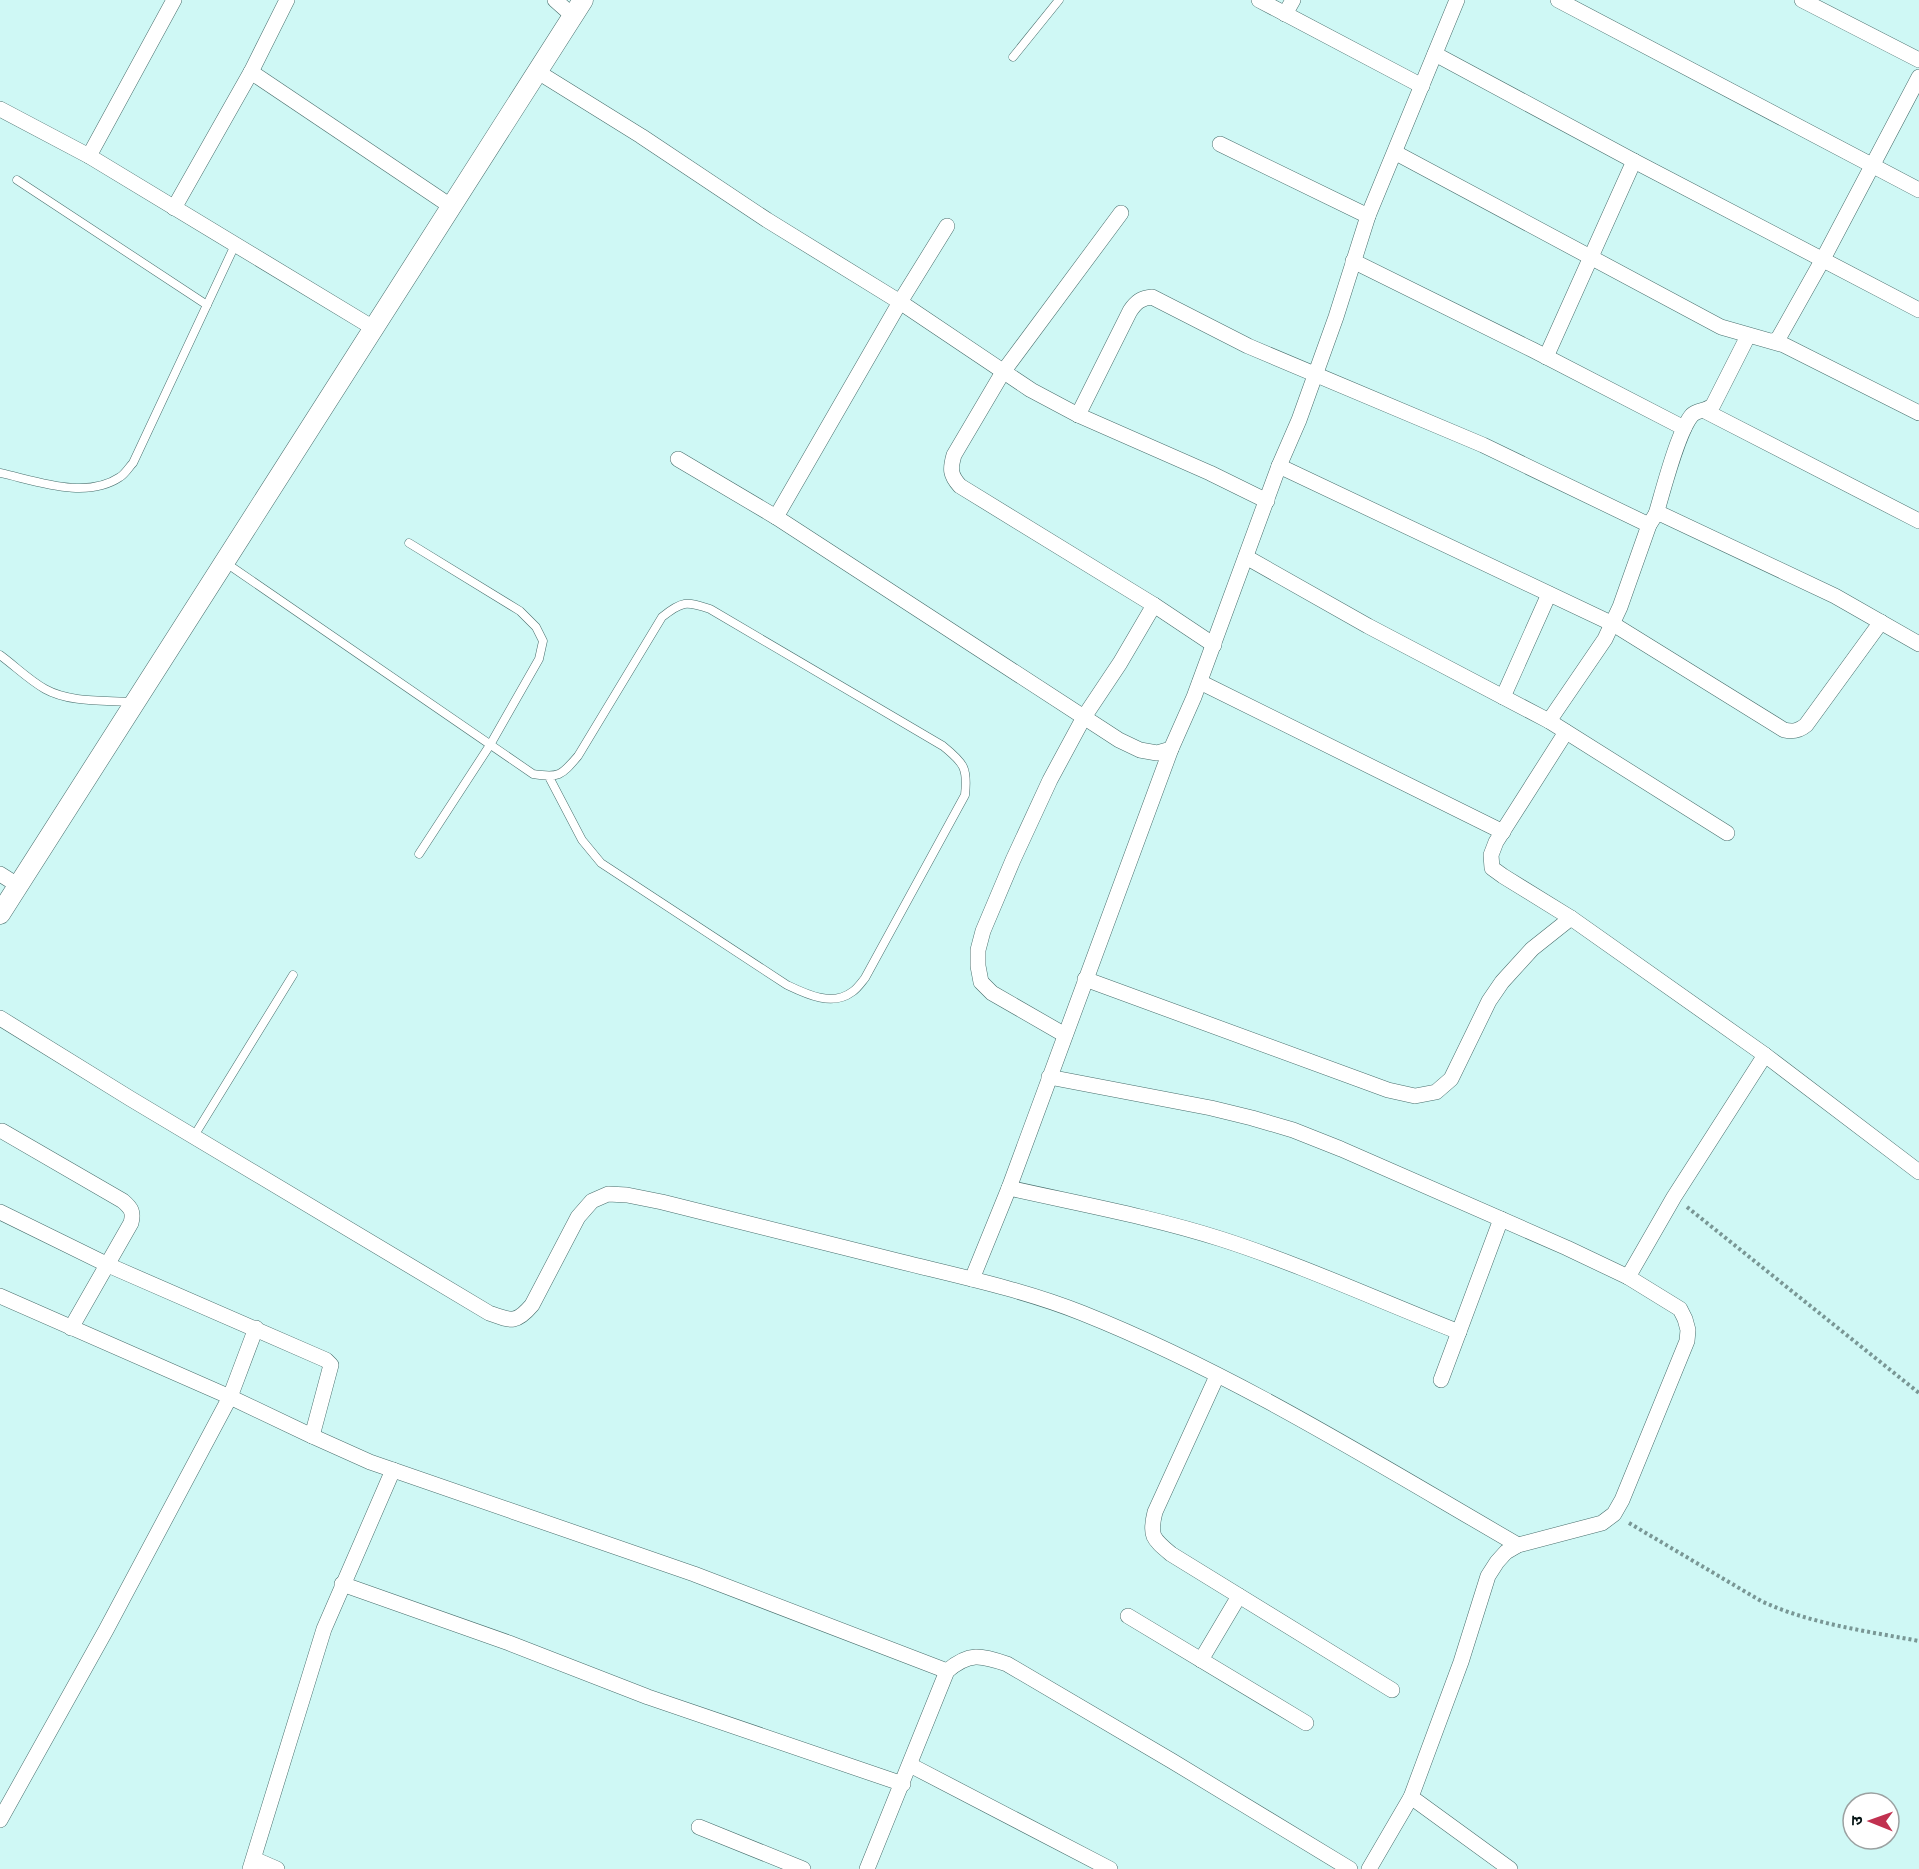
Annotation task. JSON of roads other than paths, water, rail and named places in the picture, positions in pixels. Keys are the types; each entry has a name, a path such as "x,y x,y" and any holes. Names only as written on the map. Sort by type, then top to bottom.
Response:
{"street":[{"path":"88,156 174,0"},
{"path":"174,208 251,72 287,0"},
{"path":"0,914 578,8 555,0"},
{"path":"1259,0 1289,7 1422,86"},
{"path":"972,1279 1009,1188 1171,749 1200,682 1315,374 1368,216 1396,153 1457,0"},
{"path":"1558,0 1919,190"},
{"path":"1802,0 1919,60"},
{"path":"1435,54 1634,161 1919,309"},
{"path":"251,72 452,207"},
{"path":"538,72 641,136 767,220 900,302 1052,403 1210,473 1266,501"},
{"path":"1773,341 1778,339 1823,259 1919,77"},
{"path":"0,109 88,156 375,328"},
{"path":"1220,144 1368,216"},
{"path":"1396,153 1721,327 1773,341 1919,413"},
{"path":"1546,357 1634,161"},
{"path":"1121,213 1003,372 954,455 950,468 952,477 960,486 1154,605 1214,645"},
{"path":"776,517 900,302 947,226"},
{"path":"1353,261 1684,428"},
{"path":"1078,415 1130,311 1143,298 1152,297 1248,346 1483,445 1653,520"},
{"path":"1549,721 1605,639 1620,607 1684,428 1694,414 1705,411 1713,405 1748,336"},
{"path":"1705,411 1919,521"},
{"path":"678,459 776,517 1119,740 1140,750 1157,753 1171,749"},
{"path":"1279,466 1612,624 1784,730 1792,732 1806,725 1881,622"},
{"path":"1653,520 1661,514 1835,596 1919,644"},
{"path":"1246,557 1368,626 1549,721 1727,832"},
{"path":"1503,697 1549,594"},
{"path":"1065,1035 992,993 981,982 978,950 983,931 1013,860 1050,780 1084,717 1154,605"},
{"path":"1200,682 1503,832"},
{"path":"1566,732 1503,832 1491,855 1492,867 1571,918 1766,1055 1919,1172"},
{"path":"0,874 19,886"},
{"path":"1085,979 1388,1090 1415,1095 1436,1092 1451,1079 1489,1001 1502,982 1532,949 1571,918"},
{"path":"0,1018 489,1313 507,1319 522,1317 532,1305 578,1217 592,1201 608,1194 662,1202 1030,1294 1080,1312 1156,1344 1302,1419 1518,1545"},
{"path":"1628,1277 1674,1197 1766,1055"},
{"path":"1049,1077 1211,1108 1293,1130 1502,1219 1628,1277 1680,1309 1685,1319 1688,1330 1687,1341 1623,1500 1614,1514 1602,1522 1518,1545 1506,1552 1488,1576 1461,1662 1411,1797 1369,1869"},
{"path":"2,1131 132,1208 131,1223 71,1328"},
{"path":"1009,1188 1141,1217 1223,1240 1282,1261 1459,1332"},
{"path":"0,1212 108,1265 326,1359 331,1365 312,1437"},
{"path":"1441,1380 1502,1219"},
{"path":"0,1296 230,1397 312,1437 393,1470 694,1574 947,1671"},
{"path":"0,1820 106,1630 230,1397 256,1328"},
{"path":"1217,1376 1155,1512 1151,1529 1157,1543 1392,1690"},
{"path":"277,1869 252,1864 312,1665 342,1584 393,1470"},
{"path":"342,1584 509,1643 648,1697 903,1784"},
{"path":"1201,1660 1239,1596"},
{"path":"1128,1616 1306,1722"},
{"path":"885,1869 869,1865 947,1671 961,1659 984,1656 1007,1664 1350,1869"},
{"path":"910,1765 1110,1869"},
{"path":"1411,1797 1510,1869"},
{"path":"699,1827 803,1869"}],"lane":[{"path":"1014,57 1059,0"},
{"path":"17,180 207,305"},
{"path":"0,473 69,488 101,487 122,476 133,463 235,245"},
{"path":"409,543 520,611 536,627 543,641 539,659 490,745 419,854"},
{"path":"224,562 532,774 549,777 563,773 578,756 662,617 675,607 690,602 710,609 943,746 960,759 967,777 965,795 865,978 850,994 833,999 811,997 787,985 601,863 582,840 549,777"},
{"path":"0,655 45,689 60,695 72,698 135,702"},
{"path":"194,1136 293,975"}]}
